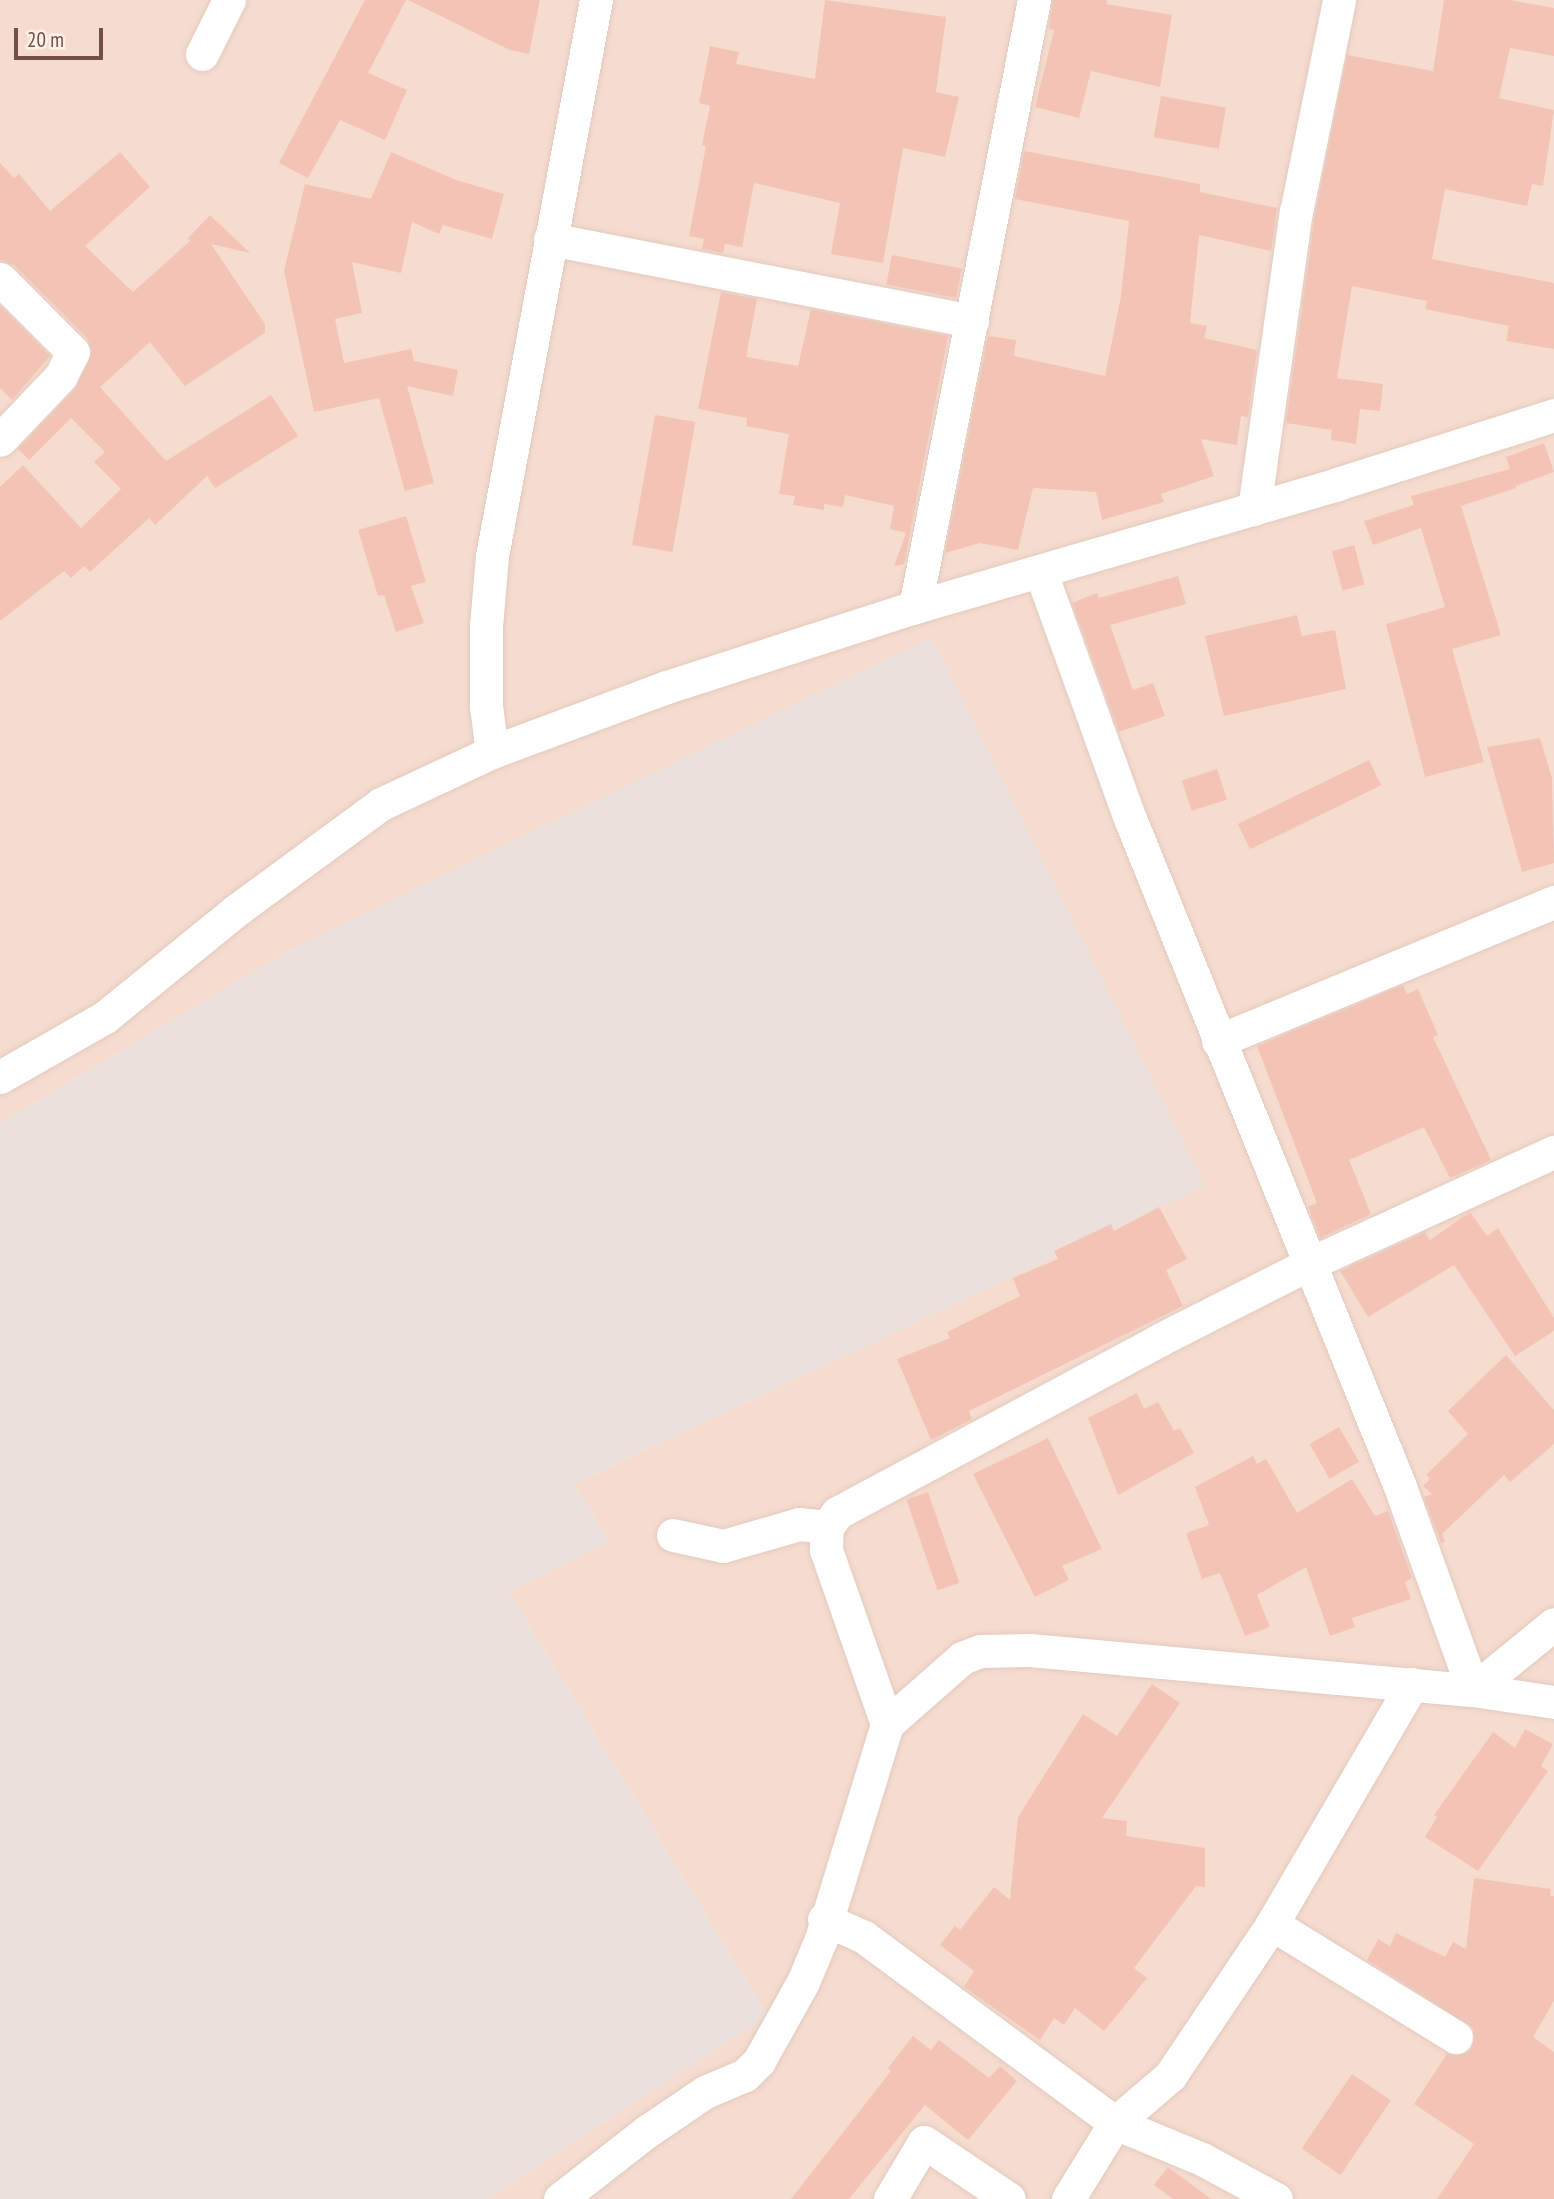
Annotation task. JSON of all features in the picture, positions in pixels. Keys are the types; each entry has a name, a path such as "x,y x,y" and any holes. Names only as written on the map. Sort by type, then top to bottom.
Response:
{"street":[{"path":"202,54 229,0"},
{"path":"492,751 486,706 486,626 492,556 596,0"},
{"path":"915,607 1034,0"},
{"path":"1254,509 1296,212 1339,0"},
{"path":"550,239 972,321"},
{"path":"0,279 74,352 61,376 0,440"},
{"path":"0,1077 105,1017 238,909 381,804 492,751 667,687 915,607 1041,573 1254,509 1554,415"},
{"path":"1041,573 1131,821 1399,1484 1473,1690"},
{"path":"1218,1041 1554,902"},
{"path":"887,1724 830,1563 827,1527 837,1513 1311,1263 1554,1152"},
{"path":"673,1535 723,1546 799,1524 827,1527"},
{"path":"1473,1690 1554,1625"},
{"path":"560,2199 646,2132 705,2092 745,2075 760,2061 803,1982 887,1724 942,1671 980,1651 1030,1650 1473,1690 1554,1702"},
{"path":"1068,2199 1115,2123 1170,2076 1272,1924 1412,1684"},
{"path":"824,1919 864,1937 1115,2123 1202,2159 1276,2199"},
{"path":"1272,1924 1456,2037"},
{"path":"890,2199 924,2142 1009,2199"}],"shaded area":[{"path":"0,0 1554,0 1554,2199 487,2199 768,2016 509,1592 610,1541 574,1484 1204,1186 293,948 0,1123"},
{"path":"932,637 1205,1186 574,1484 610,1541 509,1592 768,2016 487,2199 0,2199 0,1123 293,948"}],"building":[{"path":"365,0 406,0 368,73 407,90 385,140 340,120 308,178 279,163"},
{"path":"408,0 540,0 529,54 510,50"},
{"path":"825,0 946,17 936,92 959,97 945,157 903,148 883,263 831,254 840,203 754,183 742,247 725,244 723,253 702,249 704,239 689,236 706,146 702,145 710,106 699,103 710,46 739,52 736,64 815,79"},
{"path":"1053,0 1107,0 1106,4 1172,15 1160,87 1091,71 1079,118 1035,107 1054,30 1049,29"},
{"path":"1444,0 1509,0 1554,8 1554,56 1510,48 1499,98 1554,110 1543,186 1532,184 1527,206 1445,189 1432,259 1554,283 1554,349 1506,341 1509,326 1425,309 1427,301 1352,286 1337,378 1383,384 1380,411 1360,409 1356,444 1331,440 1332,430 1286,423 1315,215 1347,55 1433,71"},
{"path":"1161,96 1226,107 1219,149 1154,137"},
{"path":"1024,151 1200,184 1200,192 1277,208 1271,251 1199,235 1190,323 1207,326 1204,338 1257,350 1248,417 1241,416 1237,445 1201,439 1214,476 1161,494 1164,502 1102,520 1096,492 1033,488 1018,550 980,543 945,553 988,336 1016,340 1014,356 1105,376 1121,296 1129,221 1015,199"},
{"path":"120,152 150,187 85,246 133,292 191,240 187,239 210,215 250,253 211,244 265,324 265,333 185,386 150,342 100,387 166,461 271,395 298,436 215,488 207,476 155,525 149,518 90,572 84,566 71,578 64,571 0,621 0,487 23,465 81,528 121,489 94,462 105,452 71,418 29,460 18,449 75,389 92,350 87,338 14,265 0,260 0,163 14,178 19,174 50,211"},
{"path":"391,152 456,180 504,194 492,239 443,225 439,234 412,222 401,273 352,262 362,313 335,319 344,363 411,349 414,361 458,370 453,396 407,386 434,483 405,491 379,398 314,412 284,271 305,184 371,199"},
{"path":"892,255 962,269 956,298 886,284"},
{"path":"721,292 757,299 746,357 798,366 811,309 948,336 904,564 894,566 906,533 890,529 894,506 845,495 843,507 824,504 824,510 793,505 795,496 779,494 789,434 746,426 747,418 698,409"},
{"path":"0,306 50,356 12,400 0,388"},
{"path":"655,415 695,422 672,552 632,545"},
{"path":"1544,443 1554,472 1516,486 1513,476 1516,488 1461,506 1501,635 1452,649 1484,762 1425,777 1386,624 1445,607 1421,528 1373,545 1364,521 1414,505 1411,496 1510,469 1506,457"},
{"path":"406,516 426,582 411,586 424,623 396,632 384,595 378,596 358,530"},
{"path":"1354,545 1365,585 1342,591 1332,551"},
{"path":"1178,576 1186,604 1110,625 1133,690 1153,683 1165,716 1119,732 1072,603 1097,593 1099,598"},
{"path":"1297,615 1302,636 1335,630 1346,689 1224,716 1205,636"},
{"path":"1540,738 1552,778 1554,863 1522,872 1487,747"},
{"path":"1369,760 1381,785 1250,849 1238,824"},
{"path":"1217,769 1227,799 1192,811 1182,780"},
{"path":"1403,985 1407,994 1418,989 1438,1035 1433,1037 1491,1160 1450,1178 1424,1127 1349,1160 1371,1214 1320,1238 1308,1207 1317,1203 1257,1046"},
{"path":"1159,1207 1187,1259 1166,1270 1183,1306 969,1411 972,1419 931,1440 897,1359 950,1338 947,1332 1020,1296 1013,1278 1058,1259 1054,1251 1111,1224 1114,1231"},
{"path":"1470,1212 1487,1236 1498,1228 1554,1318 1554,1331 1515,1356 1454,1265 1368,1317 1340,1271 1425,1232 1430,1240"},
{"path":"1506,1355 1554,1410 1554,1444 1510,1482 1504,1475 1442,1534 1445,1542 1441,1543 1424,1497 1432,1494 1423,1486 1430,1479 1426,1475 1468,1434 1448,1411"},
{"path":"1137,1393 1144,1409 1158,1402 1174,1431 1180,1428 1194,1453 1118,1495 1088,1418"},
{"path":"1339,1427 1359,1462 1330,1479 1310,1444"},
{"path":"1048,1438 1102,1549 1062,1566 1069,1580 1035,1597 973,1474"},
{"path":"1253,1456 1257,1464 1266,1459 1297,1513 1352,1479 1375,1516 1388,1511 1412,1578 1405,1582 1411,1599 1352,1618 1355,1627 1330,1636 1306,1567 1257,1595 1270,1627 1245,1636 1220,1573 1202,1579 1186,1533 1209,1525 1195,1487"},
{"path":"928,1492 959,1583 938,1590 906,1499"},
{"path":"1152,1684 1180,1703 1102,1818 1127,1821 1126,1836 1205,1848 1205,1887 1196,1886 1134,1968 1147,1978 1104,2031 1075,2008 1064,2025 1054,2018 1040,2040 964,1987 974,1971 940,1945 955,1926 960,1930 994,1887 1010,1900 1018,1817 1083,1714 1117,1736"},
{"path":"1525,1729 1553,1744 1541,1766 1548,1771 1478,1871 1425,1837 1437,1817 1434,1815 1493,1732 1515,1748"},
{"path":"1474,1878 1551,1889 1550,1896 1554,1896 1554,2001 1533,2037 1554,2052 1554,2199 1437,2199 1474,2144 1414,2104 1447,2054 1465,2054 1472,2048 1473,2028 1367,1960 1378,1939 1390,1946 1396,1933 1445,1957 1453,1942 1466,1949"},
{"path":"913,2036 931,2050 939,2040 989,2078 1000,2066 1017,2081 968,2140 925,2105 849,2199 791,2199 891,2071 888,2068"},
{"path":"1352,2074 1391,2100 1341,2175 1302,2149"},
{"path":"1168,2167 1211,2199 1173,2199 1154,2185"}]}
